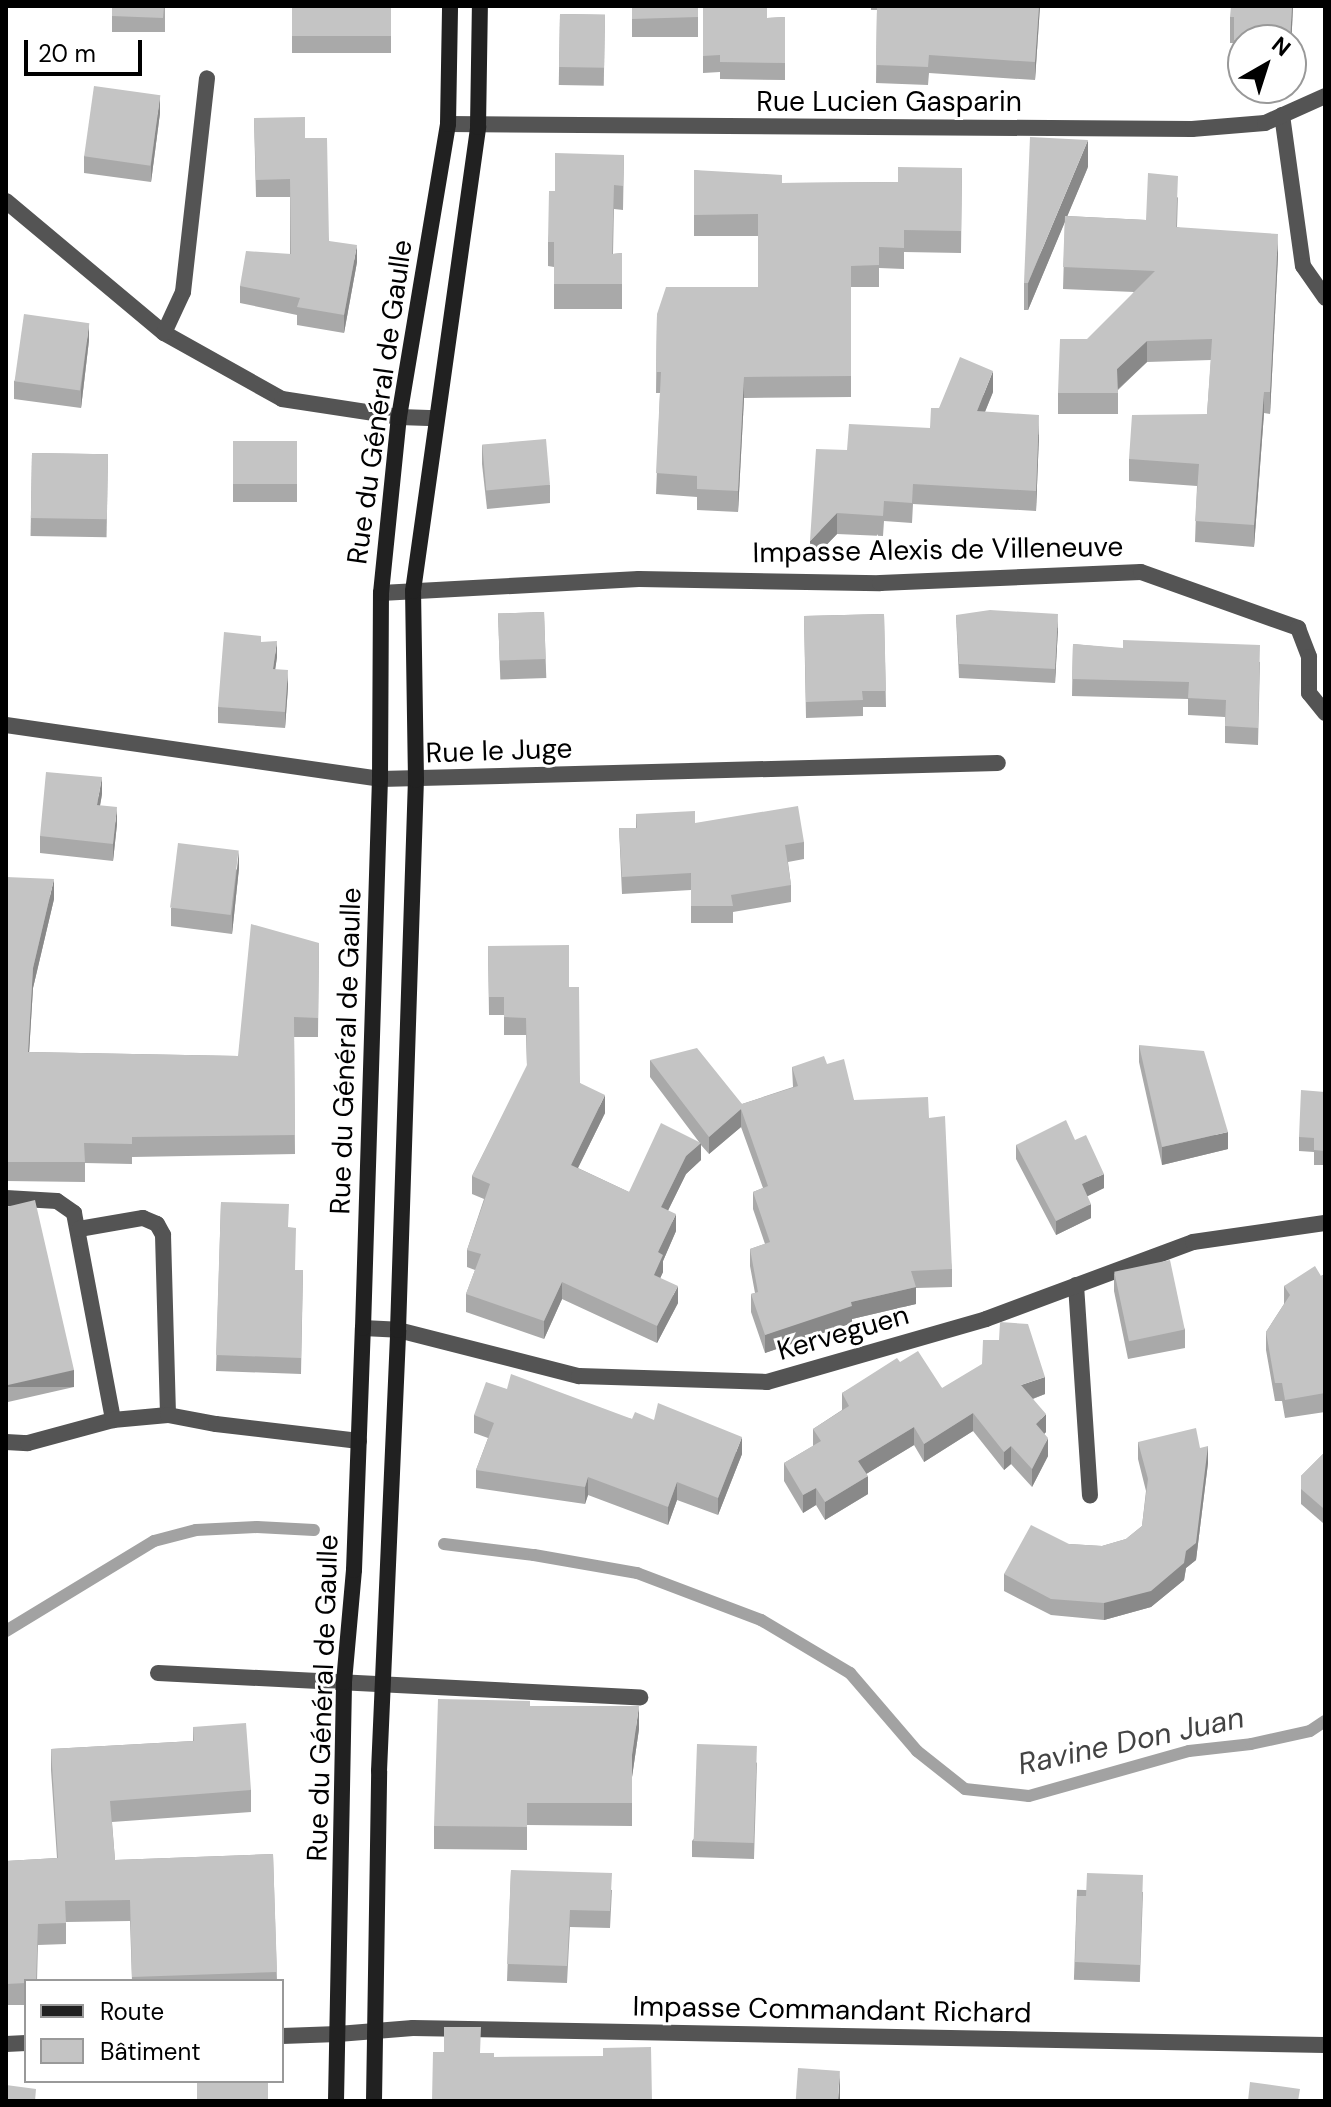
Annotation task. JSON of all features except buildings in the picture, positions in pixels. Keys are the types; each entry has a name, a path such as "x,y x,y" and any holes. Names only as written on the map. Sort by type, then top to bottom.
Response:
{"main road":[{"name":"Rue du Général de Gaulle","path":"336,2101 344,1682 354,1570 380,779 381,593 399,417 448,124 450,6"},
{"name":"Rue du Général de Gaulle","path":"374,2101 384,1685 416,780 413,591 478,127 480,6"}],"street":[{"path":"164,333 183,292 207,78"},
{"name":"Rue Lucien Gasparin","path":"448,124 478,127 1192,129 1265,123 1325,96"},
{"path":"1282,115 1303,266 1325,298"},
{"path":"6,201 164,333 282,399 399,417 436,418"},
{"name":"Impasse Alexis de Villeneuve","path":"381,593 639,579 880,583 1141,572 1298,628 1309,657 1309,693 1325,713"},
{"name":"Rue le Juge","path":"6,725 380,779 998,763"},
{"path":"6,1198 64,1203 71,1208 79,1229 113,1420"},
{"path":"79,1229 143,1218 157,1224 163,1235 168,1415"},
{"name":"Kerveguen","path":"363,1328 398,1330 579,1376 767,1382 986,1319 1193,1242 1325,1223"},
{"path":"1076,1285 1090,1496"},
{"path":"6,1442 28,1443 113,1420 168,1415 216,1424 359,1441"},
{"path":"158,1673 640,1697"},
{"name":"Impasse Commandant Richard","path":"284,2036 413,2028 1325,2045"}],"waterway":[{"name":"Ravine Don Juan","path":"6,1631 154,1541 196,1530 257,1527 314,1530"},
{"name":"Ravine Don Juan","path":"444,1544 534,1555 637,1573 761,1620 850,1673 917,1751 965,1789 1029,1796 1189,1751 1251,1744 1310,1731 1325,1721"}]}
